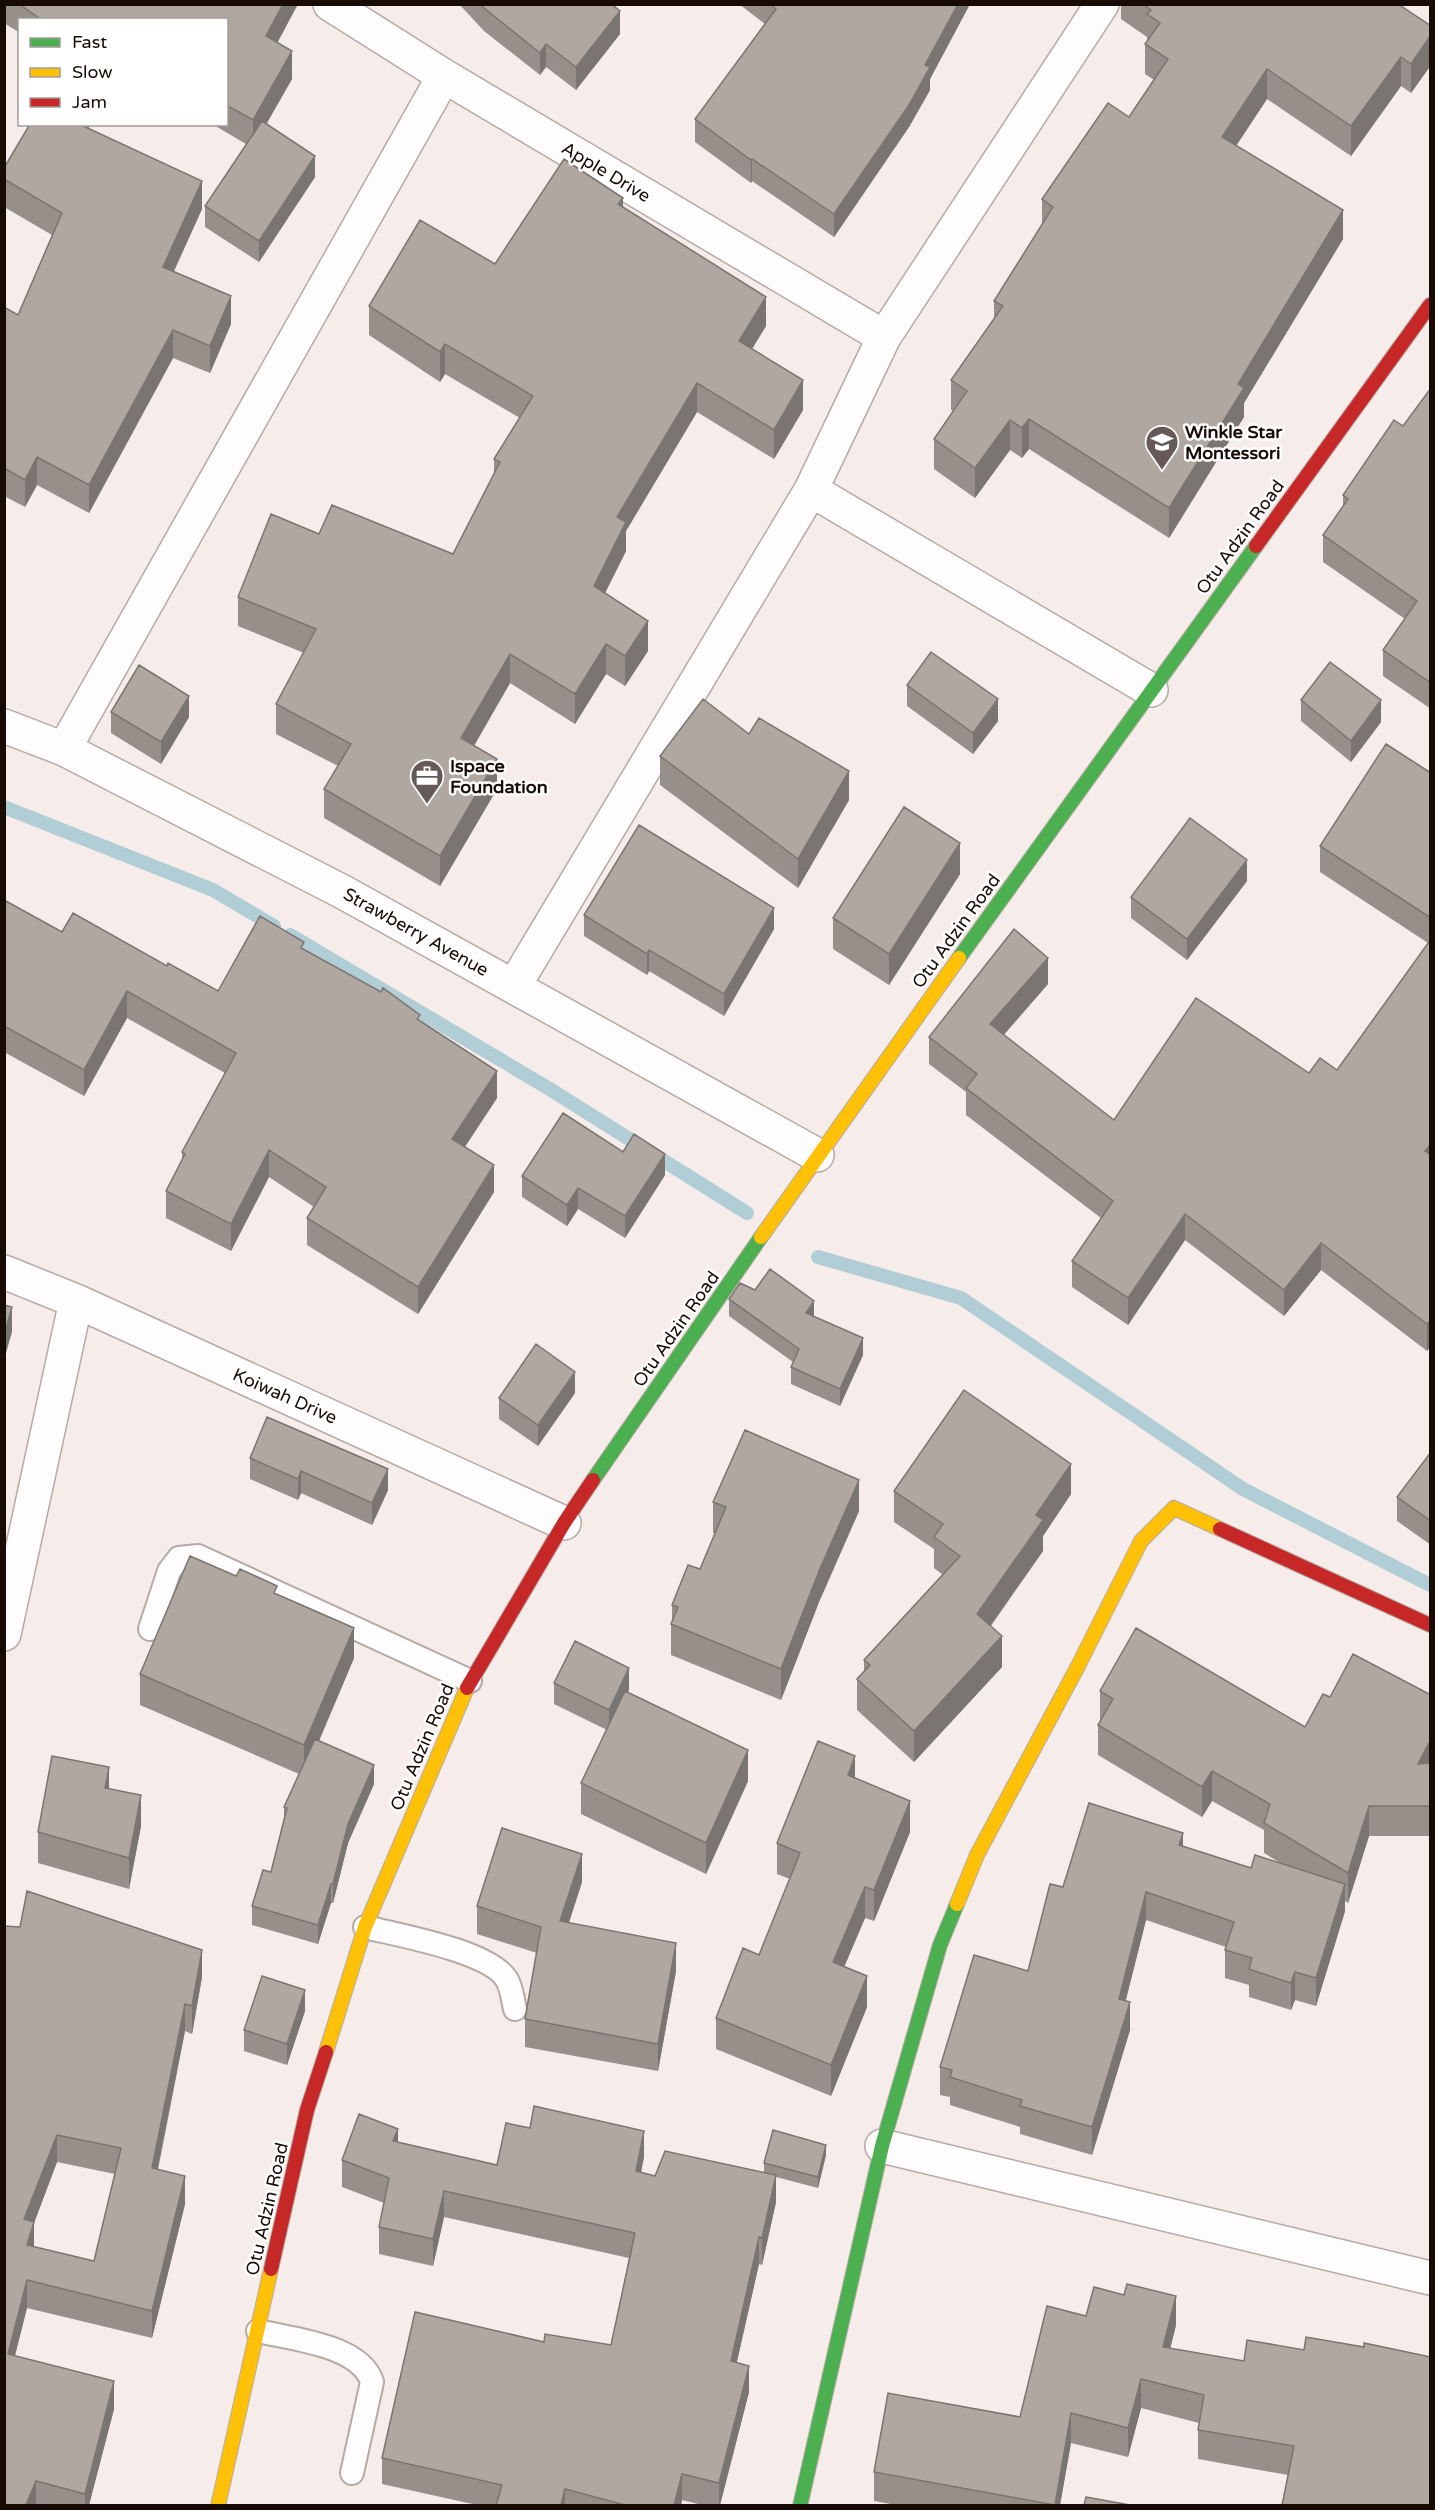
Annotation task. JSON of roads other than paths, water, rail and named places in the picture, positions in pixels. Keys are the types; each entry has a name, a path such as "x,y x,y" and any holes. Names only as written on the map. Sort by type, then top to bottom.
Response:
{"street":[{"name":"Apple Drive","path":"330,4 444,76 884,338"},
{"path":"514,986 811,490 884,338 1102,4"},
{"path":"64,749 444,76"},
{"name":"Otu Adzin Road","path":"218,2505 307,2110 365,1927 470,1681 564,1523 817,1155 1431,305"},
{"path":"811,490 1151,690"},
{"name":"Strawberry Avenue","path":"4,726 64,749 343,892 817,1155"},
{"name":"Koiwah Drive","path":"4,1272 76,1301 564,1523"},
{"path":"4,1634 76,1301"},
{"path":"800,2505 882,2146 940,1945 977,1855 1077,1668 1141,1541 1174,1508 1431,1625"},
{"path":"882,2146 1431,2278"}],"lane":[{"path":"150,1629 169,1570 179,1558 198,1556 470,1681"},
{"path":"365,1927 465,1953 493,1965 508,1981 515,2009"},
{"path":"258,2331 342,2352 368,2371 372,2382 352,2473"}],"waterway":[{"path":"4,807 213,890 274,926"},
{"path":"290,935 548,1088 747,1213"},
{"path":"818,1257 961,1298 1243,1489 1430,1585"}],"place":[{"name":"Winkle Star Montessori","path":"1162,471"},
{"name":"Ispace Foundation","path":"427,805"}]}
